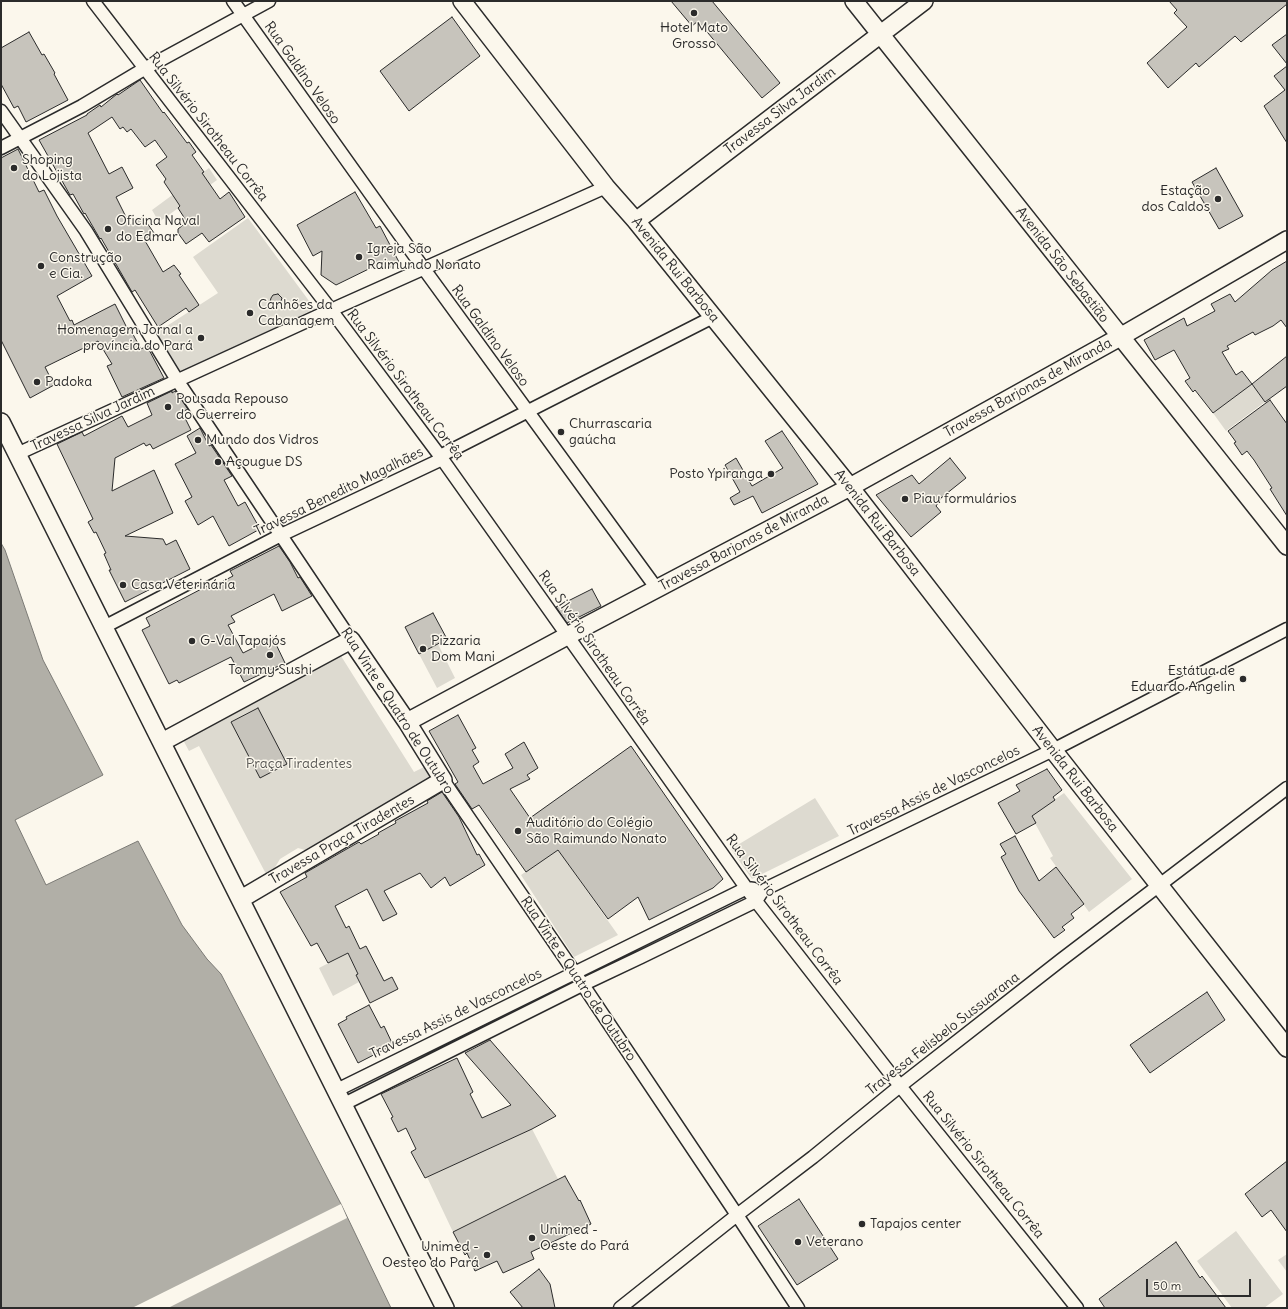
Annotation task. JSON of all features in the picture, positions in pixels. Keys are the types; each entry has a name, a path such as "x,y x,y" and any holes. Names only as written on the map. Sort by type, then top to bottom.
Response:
{"main road":[{"name":"Avenida Rui Barbosa","path":"462,1 606,187 636,221 850,487 1158,885 1287,1048"},
{"name":"Avenida São Sebastião","path":"854,1 1287,546"},
{"name":"Travessa Silva Jardim","path":"636,221 924,1"},
{"name":"Travessa Barjonas de Miranda","path":"407,722 850,487 1120,337 1287,240"},
{"path":"1,422 445,1308"},
{"path":"162,742 351,640"},
{"name":"Rua Vinte e Quatro de Outubro","path":"351,640 407,722 443,780"},
{"name":"Travessa Praça Tiradentes","path":"241,899 443,780"}],"street":[{"name":"Rua Silvério Sirotheau Corrêa","path":"92,1 331,310 440,456 756,901 900,1086 1077,1308"},
{"name":"Rua Galdino Veloso","path":"233,1 424,270 657,589"},
{"path":"1,148 82,106 144,69 269,1"},
{"name":"Rua Vinte e Quatro de Outubro","path":"1,111 86,231 177,380 351,640"},
{"name":"Travessa Silva Jardim","path":"17,454 331,310 424,270 606,187"},
{"name":"Travessa Benedito Magalhães","path":"104,627 281,535 440,460 440,456 713,317"},
{"name":"Travessa Assis de Vasconcelos","path":"763,890 1053,750 1287,629"},
{"name":"Rua Vinte e Quatro de Outubro","path":"443,780 737,1215 798,1308"},
{"name":"Travessa Felisbelo Sussuarana","path":"620,1308 737,1215 814,1157 900,1086 1158,885 1287,788"},
{"path":"747,888 763,890 756,901"},
{"name":"Travessa Assis de Vasconcelos","path":"340,1097 574,973 747,888"},
{"name":"Travessa Assis de Vasconcelos","path":"340,1097 641,958 756,901"}],"green space":[{"path":"209,168 217,180 159,222 152,210"},
{"path":"248,218 315,309 180,372 156,333 218,293 193,257"},
{"path":"1252,384 1265,402 1226,431 1213,413"},
{"path":"438,644 455,678 437,688 419,654"},
{"name":"Praça Tiradentes","path":"341,656 414,772 424,767 430,778 305,850 298,848 280,859 274,869 266,874 199,746 189,751 182,738"},
{"path":"1064,793 1132,879 1089,912 1050,858 1053,856 1031,816"},
{"path":"815,798 839,836 752,879 731,849"},
{"path":"558,850 618,935 574,957 521,875"},
{"path":"348,953 358,974 356,975 359,982 333,996 319,968"},
{"path":"532,1129 558,1179 453,1232 427,1177"},
{"path":"1236,1231 1283,1294 1264,1308 1232,1308 1197,1261"},
{"path":"1287,1254 1287,1272 1278,1260"}],"shaded area":[{"path":"1,543 5,550 43,660 103,775 15,820 46,885 138,841 182,925 207,959 221,974 341,1204 391,1308 1,1308"}],"pier":[{"path":"341,1204 347,1218 168,1308 132,1308"}],"building":[{"path":"671,1 712,1 780,83 762,98 698,21 692,26"},
{"path":"1169,1 1287,1 1287,4 1241,42 1235,36 1199,67 1196,63 1168,88 1147,63 1187,27 1174,13 1177,10"},
{"path":"452,17 480,56 409,111 380,71"},
{"path":"29,32 42,55 44,54 55,73 54,74 68,100 26,122 18,106 14,108 1,84 1,48"},
{"path":"1287,34 1287,64 1272,45"},
{"path":"1287,66 1287,143 1264,106 1285,90 1274,76"},
{"path":"140,80 163,113 164,112 187,143 189,142 196,152 192,155 204,172 202,173 220,199 229,192 245,217 209,242 202,233 186,244 178,233 178,229 187,222 178,208 180,206 164,182 166,179 156,165 167,157 155,140 145,147 131,129 127,132 123,127 120,129 112,117 88,133 109,174 122,167 133,188 116,197 130,225 143,217 154,233 144,239 163,272 174,265 199,305 189,312 186,308 158,327 135,290 132,292 101,238 100,239 85,213 84,214 73,194 70,195 39,140 87,115 100,105 101,107 117,94 118,95"},
{"path":"18,149 39,192 44,190 57,216 92,276 57,296 70,321 72,320 74,325 115,304 127,328 129,327 141,349 147,346 164,378 122,397 107,366 112,364 98,341 45,367 54,385 30,398 1,340 1,158"},
{"name":"Estação dos Caldos","path":"1216,168 1243,216 1219,229 1192,182"},
{"path":"355,192 376,228 380,226 399,262 389,268 385,261 336,285 321,275 322,251 313,256 297,225"},
{"path":"1287,261 1287,328 1281,320 1255,335 1253,332 1227,346 1229,349 1222,352 1236,375 1242,371 1252,384 1213,413 1195,390 1193,392 1185,381 1190,378 1174,350 1155,360 1144,340 1184,318 1187,326 1215,311 1211,304 1230,294 1235,302 1272,270"},
{"path":"278,294 282,298 276,308 270,302 273,295"},
{"path":"1287,356 1287,386 1265,402 1252,384"},
{"path":"172,391 172,393 175,391 188,409 182,412 191,430 153,449 150,444 146,446 144,443 115,458 112,491 154,470 173,513 125,536 163,539 166,545 176,540 190,569 125,602 109,570 111,570 104,554 106,553 96,532 94,533 88,522 93,519 57,444 82,432 84,436 122,416 128,427 152,415 147,403"},
{"path":"1270,400 1287,424 1287,516 1270,489 1272,488 1254,460 1247,451 1242,455 1234,443 1236,442 1228,431"},
{"path":"200,428 209,446 211,445 232,476 224,480 238,506 245,502 260,529 229,546 213,516 198,525 185,501 192,497 175,464 196,453 187,436"},
{"path":"782,431 818,484 762,513 753,496 734,505 730,498 740,492 725,465 736,458 752,486 783,468 765,441"},
{"path":"950,458 966,478 941,498 936,506 941,512 911,537 876,495 912,475 919,484"},
{"path":"279,546 290,562 298,578 300,577 312,596 282,611 274,594 231,616 235,622 228,625 243,653 273,638 285,663 244,682 231,657 179,683 177,680 169,684 142,630 150,626 146,618 209,585 210,588 233,576 230,571"},
{"path":"592,589 601,606 567,623 556,607"},
{"name":"Pizzaria Dom Mani","path":"433,613 447,639 419,654 405,627"},
{"path":"258,708 287,764 260,778 231,722"},
{"path":"458,715 476,748 472,750 479,762 473,766 483,784 513,768 505,754 524,742 538,768 527,775 530,779 510,789 530,818 631,746 723,879 713,888 649,920 638,897 608,919 558,850 526,872 479,805 472,809 455,784 458,782 429,731"},
{"path":"1047,769 1062,790 1053,797 1055,800 1032,816 1036,823 1016,834 998,803 1020,791 1016,785"},
{"path":"442,792 459,817 477,855 479,854 485,865 450,886 445,877 431,888 420,873 384,891 397,914 383,921 367,889 335,906 346,928 349,926 360,949 366,946 384,981 392,977 398,989 370,1003 356,975 358,974 348,953 328,963 317,943 311,946 280,892 307,877 305,873 359,842 361,844 379,834 378,833 396,823 395,821 428,803 427,801"},
{"path":"1015,836 1039,881 1056,867 1084,904 1071,914 1074,918 1062,927 1065,930 1054,938 1019,891 1001,857 1006,854 1000,844"},
{"path":"1207,992 1225,1020 1150,1073 1130,1045"},
{"path":"369,1005 381,1028 384,1026 393,1045 358,1063 338,1024 347,1019 346,1017"},
{"path":"490,1040 556,1116 532,1129 425,1178 411,1152 416,1149 406,1128 398,1132 391,1118 393,1117 381,1094 457,1058 473,1092 470,1094 482,1118 511,1105 465,1053"},
{"path":"1287,1161 1287,1232 1271,1210 1262,1217 1245,1194"},
{"path":"565,1176 579,1201 580,1200 591,1224 531,1252 534,1259 503,1273 497,1261 475,1271 467,1253 465,1255 453,1232"},
{"name":"Veterano","path":"799,1199 838,1259 797,1285 758,1226"},
{"path":"1176,1242 1200,1278 1202,1276 1226,1308 1105,1308 1099,1299"},
{"path":"539,1269 550,1284 555,1308 523,1308 510,1292"}],"place":[{"name":"Hotel Mato Grosso","path":"694,13"},
{"name":"Shoping do Lojista","path":"14,168"},
{"name":"Estação dos Caldos","path":"1218,199"},
{"name":"Oficina Naval do Edmar","path":"108,229"},
{"name":"Igreja São Raimundo Nonato","path":"359,257"},
{"name":"Construção e Cia.","path":"41,266"},
{"name":"Canhões da Cabanagem","path":"250,313"},
{"name":"Homenagem Jornal a província do Pará","path":"201,338"},
{"name":"Padoka","path":"37,382"},
{"name":"Pousada Repouso do Guerreiro","path":"168,407"},
{"name":"Churrascaria gaúcha","path":"561,432"},
{"name":"Mundo dos Vidros","path":"198,440"},
{"name":"Açougue DS","path":"218,462"},
{"name":"Posto Ypiranga","path":"771,474"},
{"name":"Piau formulários","path":"905,499"},
{"name":"Casa Veterinária","path":"123,585"},
{"name":"G-Val Tapajós","path":"192,641"},
{"name":"Pizzaria Dom Mani","path":"423,649"},
{"name":"Tommy Sushi","path":"270,655"},
{"name":"Estátua de Eduardo Angelin","path":"1243,679"},
{"name":"Auditório do Colégio São Raimundo Nonato","path":"518,831"},
{"name":"Tapajos center","path":"862,1224"},
{"name":"Unimed - Oeste do Pará","path":"532,1238"},
{"name":"Veterano","path":"798,1242"},
{"name":"Unimed - Oesteo do Pará","path":"487,1255"}]}
